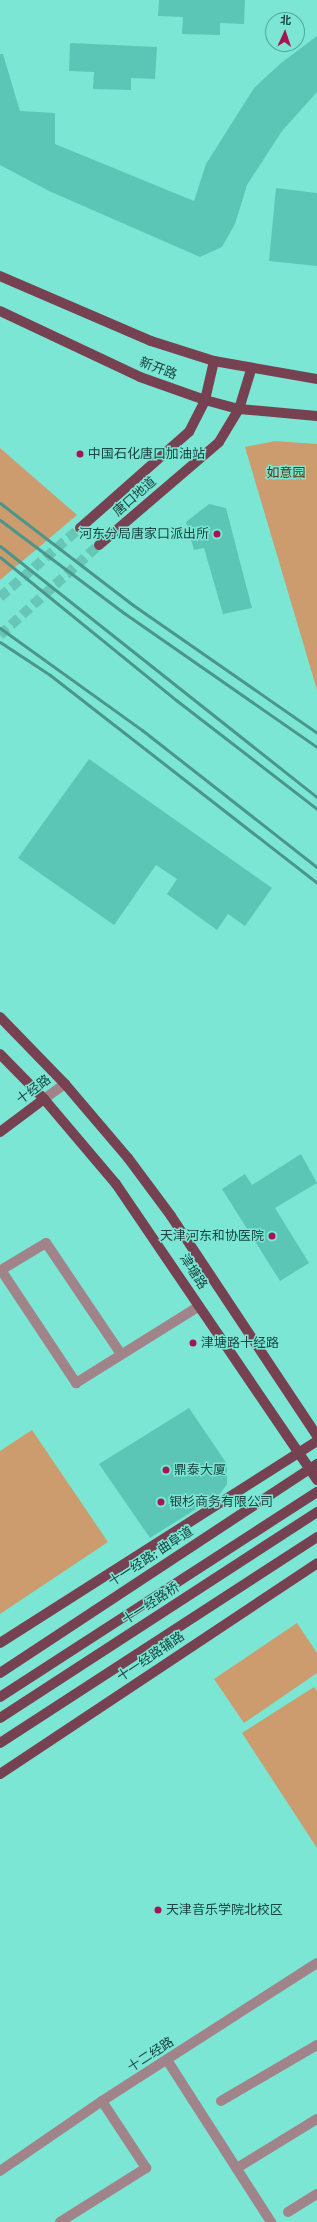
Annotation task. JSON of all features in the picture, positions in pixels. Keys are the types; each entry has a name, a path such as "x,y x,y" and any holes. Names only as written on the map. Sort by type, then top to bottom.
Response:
{"main road":[{"name":"新开路","path":"0,276 151,341 214,361 251,370 317,379"},
{"name":"新开路","path":"0,311 140,377 205,400 240,409 317,416"},
{"name":"唐口地道","path":"80,528 189,432 205,400 214,361"},
{"name":"唐口地道","path":"99,545 219,442 240,409 251,370"},
{"name":"津塘路","path":"0,1017 65,1084 148,1184 317,1436"},
{"name":"津塘路","path":"0,1054 44,1099 116,1184 317,1480"},
{"name":"十经路","path":"0,1132 44,1099"},
{"path":"0,1643 317,1441"},
{"name":"十一经路; 曲阜道","path":"0,1673 317,1464"},
{"name":"十一经路桥","path":"0,1697 317,1492"},
{"name":"十一经路桥","path":"0,1718 317,1512"},
{"path":"0,1743 317,1538"},
{"name":"十一经路辅路","path":"0,1774 317,1563"}],"street":[{"name":"十经路","path":"44,1099 65,1084"},
{"path":"121,1354 46,1243 1,1270 76,1382 200,1306"},
{"name":"十二经路","path":"0,2171 102,2101 317,1963"},
{"path":"221,2101 317,2045"},
{"path":"167,2060 271,2222"},
{"path":"60,2222 146,2168 102,2101"},
{"path":"236,2168 317,2119"},
{"path":"288,2212 317,2194"}],"green space":[{"name":"如意园","path":"275,441 317,444 317,690 245,447"},
{"path":"0,448 77,515 0,580"},
{"path":"32,1430 108,1542 0,1614 0,1451"},
{"path":"297,1623 317,1653 317,1673 244,1723 214,1679"},
{"path":"314,1687 317,1691 317,1848 242,1733"}],"building":[{"path":"159,0 245,0 244,24 220,23 220,35 182,34 183,17 158,16"},
{"path":"317,36 317,92 282,131 247,185 235,224 222,247 200,257 49,191 0,165 0,54 3,54 20,111 55,113 55,144 194,201 206,164 254,88 281,63 296,52 305,52 305,45"},
{"path":"70,43 157,47 155,79 131,78 131,90 93,89 94,72 69,71"},
{"path":"276,188 317,193 317,266 269,261"},
{"path":"209,504 226,508 252,608 223,614 204,548 194,550 186,522"},
{"path":"89,759 272,888 245,926 228,914 217,930 167,894 177,879 156,865 114,925 18,858"},
{"name":"天津河东和协医院","path":"301,1154 317,1183 275,1208 309,1263 280,1281 222,1189 245,1174 252,1185"},
{"name":"鼎泰大厦","path":"189,1408 227,1464 227,1484 220,1494 150,1538 99,1464"}],"tunnel":[{"path":"0,597 80,528"},
{"path":"0,635 99,545"}],"railway":[{"path":"0,503 133,605 317,733"},
{"path":"0,520 124,613 317,747"},
{"path":"0,546 317,797"},
{"path":"0,557 176,700 317,809"},
{"path":"0,628 142,730 317,867"},
{"path":"0,642 50,675 317,883"}],"place":[{"name":"中国石化唐口加油站","path":"80,454"},
{"name":"河东分局唐家口派出所","path":"217,534"},
{"name":"天津河东和协医院","path":"272,1236"},
{"name":"津塘路十经路","path":"193,1343"},
{"name":"鼎泰大厦","path":"166,1470"},
{"name":"银杉商务有限公司","path":"161,1502"},
{"name":"天津音乐学院北校区","path":"158,1910"}]}
